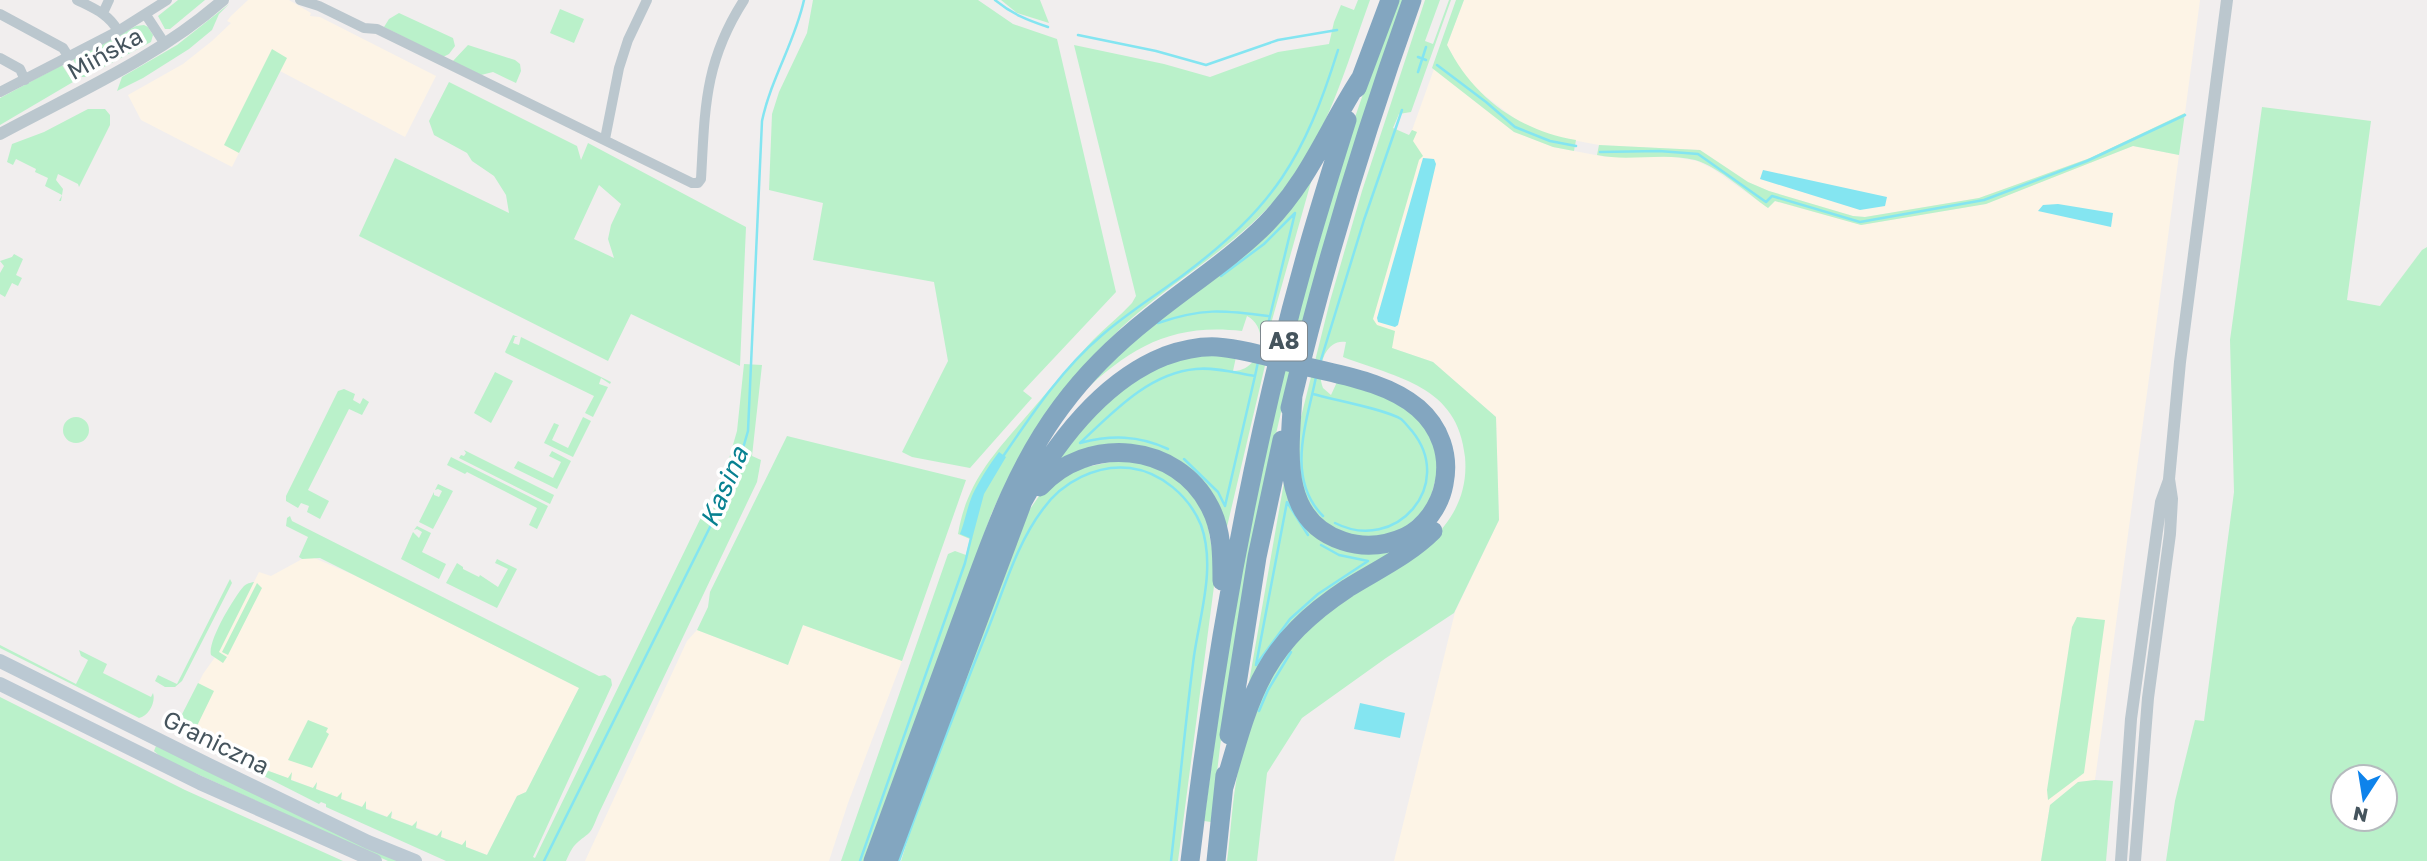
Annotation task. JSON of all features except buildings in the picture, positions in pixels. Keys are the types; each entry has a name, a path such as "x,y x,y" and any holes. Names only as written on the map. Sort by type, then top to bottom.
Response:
{"highway":[{"name":"A8","path":"1190,861 1205,735 1226,608 1265,416 1303,263 1360,79 1390,0"},
{"name":"A8","path":"1216,861 1230,732 1257,557 1293,395 1348,192 1412,0"},
{"path":"873,861 1015,480 1041,436 1088,375 1132,332 1252,237 1290,197 1318,156 1360,79"},
{"path":"1005,507 1055,433 1091,394 1124,367 1156,348 1186,339 1214,336 1402,384 1434,406 1450,430 1457,451 1456,491 1444,517 1408,552 1322,607 1302,623 1278,650 1252,695 1224,788"},
{"path":"888,861 1012,528 1028,491 1063,440 1098,402 1130,376 1155,361 1188,350 1250,346"},
{"path":"1293,395 1291,476 1297,499 1309,518 1328,534 1359,545 1387,543 1409,535 1426,521 1441,496 1446,467 1440,438 1424,413 1407,400 1332,368"},
{"path":"1012,528 1042,484 1073,461 1110,452 1149,456 1178,471 1195,485 1209,504 1221,541 1222,586 1226,608"}],"main road":[{"name":"Graniczna","path":"0,661 220,771 368,842 415,861"},
{"name":"Graniczna","path":"0,684 200,783 374,861"}],"street":[{"path":"78,0 103,13 118,31"},
{"path":"103,13 109,0"},
{"name":"Mińska","path":"0,92 118,31 167,0"},
{"name":"Mińska","path":"0,134 105,80 165,44 223,0"},
{"path":"300,0 319,6 364,28 377,29 692,183 698,183 701,179 707,89 722,44 744,0"},
{"path":"604,139 622,60 647,0"},
{"path":"2121,861 2137,674 2161,502 2169,479 2180,362 2227,0"},
{"path":"0,15 63,48 68,56"},
{"path":"146,15 165,44"},
{"path":"0,58 20,69 25,80"},
{"path":"2135,861 2148,698 2169,534 2172,499 2169,479"}],"shaded area":[{"path":"248,0 289,0 311,13 310,16 320,17 436,76 405,137 280,71 232,167 141,120 128,95 183,64 231,23 227,21"},
{"path":"1464,0 2200,0 2185,113 2090,158 1979,198 1865,217 1853,216 1769,191 1748,182 1700,150 1599,145 1551,136 1518,121 1475,88 1458,66 1447,45"},
{"path":"1434,69 1514,132 1553,147 1606,157 1674,157 1697,161 1713,169 1768,208 1774,201 1861,225 1986,204 2133,146 2179,155 2095,780 2078,782 2050,805 2041,861 1394,861 1455,612 1499,520 1496,417 1433,362 1351,334 1411,133"},
{"path":"312,557 356,576 579,688 526,792 517,796 487,855 416,827 417,821 413,826 391,818 393,812 388,817 366,808 365,802 363,807 316,789 317,782 313,788 266,770 265,763 263,769 176,728 259,572 271,576 304,558"},
{"path":"803,625 902,661 829,861 585,861 687,641 697,630 788,665"}],"green space":[{"path":"178,0 205,0 170,29 165,29 158,16"},
{"path":"813,0 978,0 1013,24 1057,39 1116,292 1023,391 1032,398 970,468 912,457 902,452 948,361 934,282 813,260 823,203 769,190 772,114 779,92 807,33"},
{"path":"1001,0 1040,0 1049,23 1017,13"},
{"path":"1358,0 1370,0 1334,100 1298,171 1266,210 1248,227 1151,302 1112,337 1093,358 1030,443 991,515 865,861 841,861 948,554 955,551 966,555 970,539 958,534 962,515 976,482 995,454 1061,376 1136,296 1074,45 1164,64 1210,77 1278,52 1329,44 1341,5 1354,10"},
{"path":"1396,0 1404,0 1290,373 1267,473 1221,739 1211,822 1204,821 1231,622 1282,371 1354,120"},
{"path":"1425,0 1440,0 1425,41 1433,44 1451,0 1411,112 1399,114 1393,128 1409,135 1412,130 1417,132 1413,141 1423,156 1419,160 1373,319 1377,325 1395,331 1392,348 1433,362 1496,417 1499,520 1454,613 1302,718 1267,773 1257,861 1227,861 1239,765 1266,680 1312,623 1387,574 1435,537 1452,514 1463,488 1465,457 1460,433 1451,414 1438,399 1422,388 1343,357 1346,342 1338,342 1327,350 1321,365 1323,388 1331,395 1337,382 1382,393 1424,422 1440,463 1428,507 1400,532 1362,540 1320,522 1297,481 1299,425 1330,301 1362,191"},
{"path":"1456,0 1464,0 1447,45 1470,80 1499,108 1517,119 1535,128 1576,140 1574,151 1553,147 1514,132 1432,68"},
{"path":"229,4 219,14 212,30 189,49 117,91 122,77 177,45"},
{"path":"560,9 584,19 574,43 550,33"},
{"path":"399,13 453,38 455,46 443,57 384,27 389,19"},
{"path":"144,25 153,35 151,42 82,77 73,59 136,26"},
{"path":"468,45 515,60 520,64 521,71 516,83 493,72 481,75 452,62"},
{"path":"272,49 287,58 239,153 224,145"},
{"path":"62,65 73,82 0,125 0,98"},
{"path":"449,82 577,146 581,160 588,143 746,227 740,366 631,314 608,361 359,236 395,158 509,213 506,195 494,176 472,161 467,153 434,135 429,121","holes":["599,185 621,204 608,239 614,258 574,239"]},
{"path":"2262,107 2371,121 2347,300 2380,306 2427,247 2427,861 2166,861 2175,801 2195,720 2204,721 2234,492 2230,340"},
{"path":"88,109 105,109 110,115 110,125 79,187 58,174 56,180 63,189 62,195 45,186 48,178 35,172 36,169 16,159 13,165 7,162 12,144 44,132"},
{"path":"2185,113 2179,155 2133,146 1986,204 1861,225 1775,201 1768,208 1723,175 1695,160 1597,155 1599,145 1700,150 1748,182 1769,191 1853,216 1865,217 1979,198 2090,158"},
{"path":"1313,175 1267,338 1271,340 1226,531 1165,455 1054,466 1080,428 1136,378 1187,355 1236,357 1233,371 1250,365 1260,349 1261,339 1255,322 1247,316 1242,331 1194,331 1154,342 1118,363 1082,393 1077,394"},
{"path":"14,254 23,259 16,275 22,278 18,286 12,283 5,297 0,294 0,273 4,266 0,261"},
{"path":"513,335 518,337 515,337 513,343 519,345 521,337 611,382 610,384 601,378 599,384 608,387 593,417 585,413 594,396 505,352"},
{"path":"744,364 762,365 752,456 761,460 757,482 593,827 575,845 566,861 446,861 326,807 326,804 319,804 177,732 176,726 198,683 214,691 195,730 243,754 241,760 263,769 266,763 266,770 288,778 292,772 291,780 313,788 317,782 316,789 337,797 342,792 341,799 362,807 366,801 366,809 387,817 392,811 391,818 412,826 417,821 416,828 437,836 442,830 441,837 462,845 466,840 466,847 487,855 517,796 526,792 579,688 320,558 302,559 299,557 308,537 286,526 290,516 292,521 599,676 605,675 611,679 612,685 533,857 535,858 728,462 737,431"},
{"path":"1343,369 1401,388 1437,417 1449,437 1454,458 1446,499 1435,519 1400,552 1398,550 1351,580 1307,612 1276,644 1248,688 1284,482 1303,519 1329,541 1359,550 1390,547 1417,533 1438,510 1449,480 1446,444 1426,410 1400,392 1342,373"},
{"path":"495,372 513,381 491,423 474,413"},
{"path":"344,389 355,394 353,400 360,404 363,398 369,402 362,415 349,409 308,490 329,501 320,519 307,512 309,506 301,503 298,508 286,501 286,496 338,391"},
{"path":"76,417 85,421 89,430 85,439 76,443 67,439 63,430 67,421"},
{"path":"583,417 591,421 573,457 544,443 554,423 559,425 552,440 568,448"},
{"path":"787,436 966,480 902,661 803,625 788,665 697,630 708,607 710,592"},
{"path":"464,450 554,495 550,504 459,458 466,453"},
{"path":"552,451 571,461 557,489 514,468 518,461 553,478 561,462 549,456"},
{"path":"451,457 548,506 537,529 529,525 537,508 467,472 465,474 447,465"},
{"path":"1130,458 1176,477 1205,511 1216,571 1178,861 901,861 941,736 1023,519 1044,489 1067,471"},
{"path":"438,484 453,491 433,529 419,522 434,492 434,495 439,497 442,491 435,490"},
{"path":"417,526 431,533 422,552 446,564 439,579 401,559 413,532 419,538 422,532 414,530"},
{"path":"497,559 517,569 497,608 446,583 457,563 463,569 479,577 480,575 498,587 508,569 495,563"},
{"path":"230,579 232,583 182,681 175,687 165,687 155,681 158,675 177,684"},
{"path":"254,582 219,652 227,657 223,663 211,655 213,640 240,592 245,585"},
{"path":"257,583 262,588 228,655 222,652"},
{"path":"2077,617 2105,620 2084,773 2048,800 2047,790 2072,627"},
{"path":"0,645 76,684 88,660 81,656 79,650 107,664 103,673 151,697 153,693 153,704 146,715 139,718 0,648"},
{"path":"0,697 185,790 343,861 0,861"},
{"path":"308,720 328,728 326,732 329,734 312,768 288,760"},
{"path":"156,746 400,861 388,861 162,758 154,751"},
{"path":"2113,781 2106,861 2041,861 2050,805 2078,782"}],"water":[{"path":"1423,158 1434,159 1436,164 1398,325 1395,327 1378,322 1377,318"},
{"path":"1763,170 1887,197 1885,206 1860,210 1760,179"},
{"path":"2058,204 2113,213 2111,227 2038,211 2043,205"},
{"path":"999,452 1006,457 984,494 972,539 960,534 969,505 981,479"},
{"path":"1360,703 1405,713 1400,738 1354,729"}],"waterway":[{"name":"Kasina","path":"544,861 719,509 739,462 748,431 762,121 804,0"},
{"path":"995,0 1020,16 1048,27"},
{"path":"1078,35 1156,51 1206,65 1278,40 1337,30"},
{"path":"1418,72 1426,47"},
{"path":"1004,455 1048,392 1087,349 1120,320 1214,251 1263,203 1298,151 1312,122 1338,50"},
{"path":"1418,57 1426,60"},
{"path":"1437,65 1515,127 1550,141 1576,146"},
{"path":"1320,363 1364,220 1402,110"},
{"path":"1600,152 1659,151 1698,154 1766,202 1772,196 1860,222 1984,200 2087,161 2185,115"},
{"path":"1221,276 1264,244 1295,213 1262,349"},
{"path":"1158,323 1212,312 1268,316"},
{"path":"1255,376 1258,362"},
{"path":"1168,449 1146,441 1124,438 1080,443 1133,396 1163,378 1196,369 1255,376 1225,506 1218,492 1184,459"},
{"path":"1316,377 1304,431 1302,467 1311,501 1323,516"},
{"path":"1313,394 1372,408 1401,419 1412,431 1424,452 1427,473 1423,492 1413,509 1398,522 1379,529 1358,530 1335,523"},
{"path":"899,861 942,745 1026,536 1051,499 1070,483 1093,472 1118,468 1141,470 1173,487 1196,514 1205,541 1207,574 1194,656 1171,861"},
{"path":"1308,535 1287,502 1256,665 1290,619 1318,594 1368,561 1339,555 1321,545"},
{"path":"860,861 965,563 971,538"},
{"path":"1259,711 1268,690 1291,652"}]}
